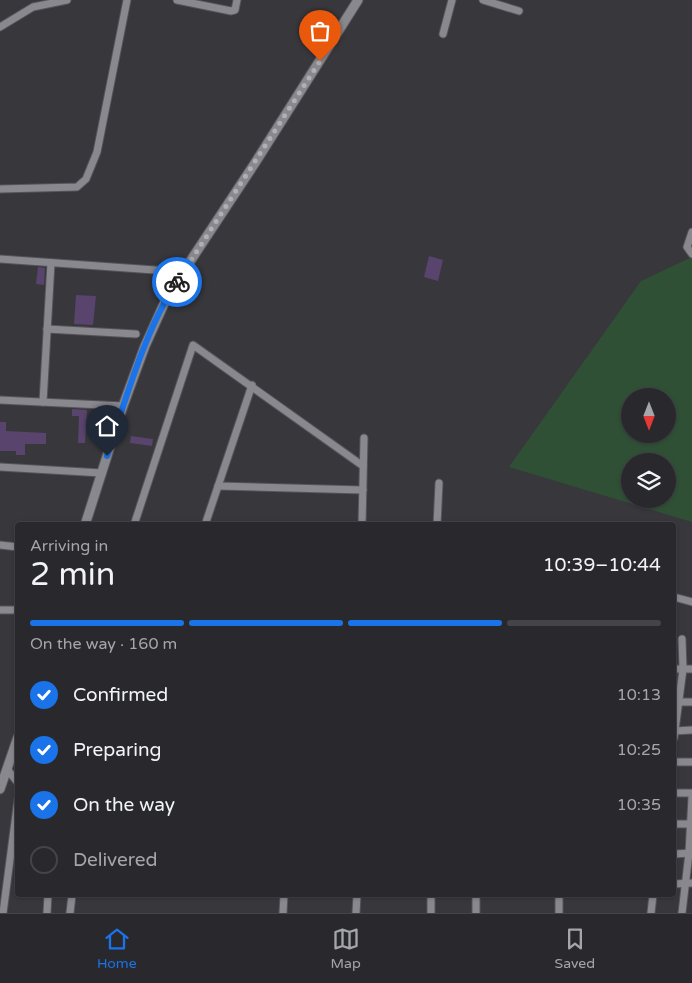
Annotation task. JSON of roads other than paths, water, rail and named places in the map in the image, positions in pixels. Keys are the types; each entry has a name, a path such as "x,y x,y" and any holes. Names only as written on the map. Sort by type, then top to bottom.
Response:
{"street":[{"path":"0,27 33,7 67,0"},
{"path":"0,188 76,187 86,179 97,152 127,0"},
{"path":"177,0 231,11 235,10 237,0"},
{"path":"86,522 123,406 145,346 168,295 255,163 358,0"},
{"path":"443,34 452,0"},
{"path":"483,0 519,12"},
{"path":"692,232 687,247 692,254"},
{"path":"0,259 183,272"},
{"path":"43,402 51,263"},
{"path":"47,329 136,334"},
{"path":"135,522 193,345 364,466"},
{"path":"206,522 252,385"},
{"path":"0,400 123,406"},
{"path":"362,522 364,438"},
{"path":"0,467 102,473"},
{"path":"438,483 438,522"},
{"path":"218,486 363,490"},
{"path":"0,545 15,547"},
{"path":"676,598 692,602"},
{"path":"0,610 15,610"},
{"path":"682,639 683,669 676,702 692,702"},
{"path":"676,669 692,669"},
{"path":"676,733 692,730"},
{"path":"0,789 15,746"},
{"path":"676,762 692,762"},
{"path":"7,769 15,779"},
{"path":"676,793 692,793"},
{"path":"682,913 689,883 692,798"},
{"path":"3,913 15,822"},
{"path":"676,824 691,824"},
{"path":"676,854 690,853"},
{"path":"676,884 689,883"},
{"path":"47,913 48,897"},
{"path":"70,913 72,897"},
{"path":"283,913 284,897"},
{"path":"356,897 356,913"},
{"path":"431,897 431,913"},
{"path":"476,897 476,913"},
{"path":"559,897 559,913"},
{"path":"651,913 653,897"}]}
